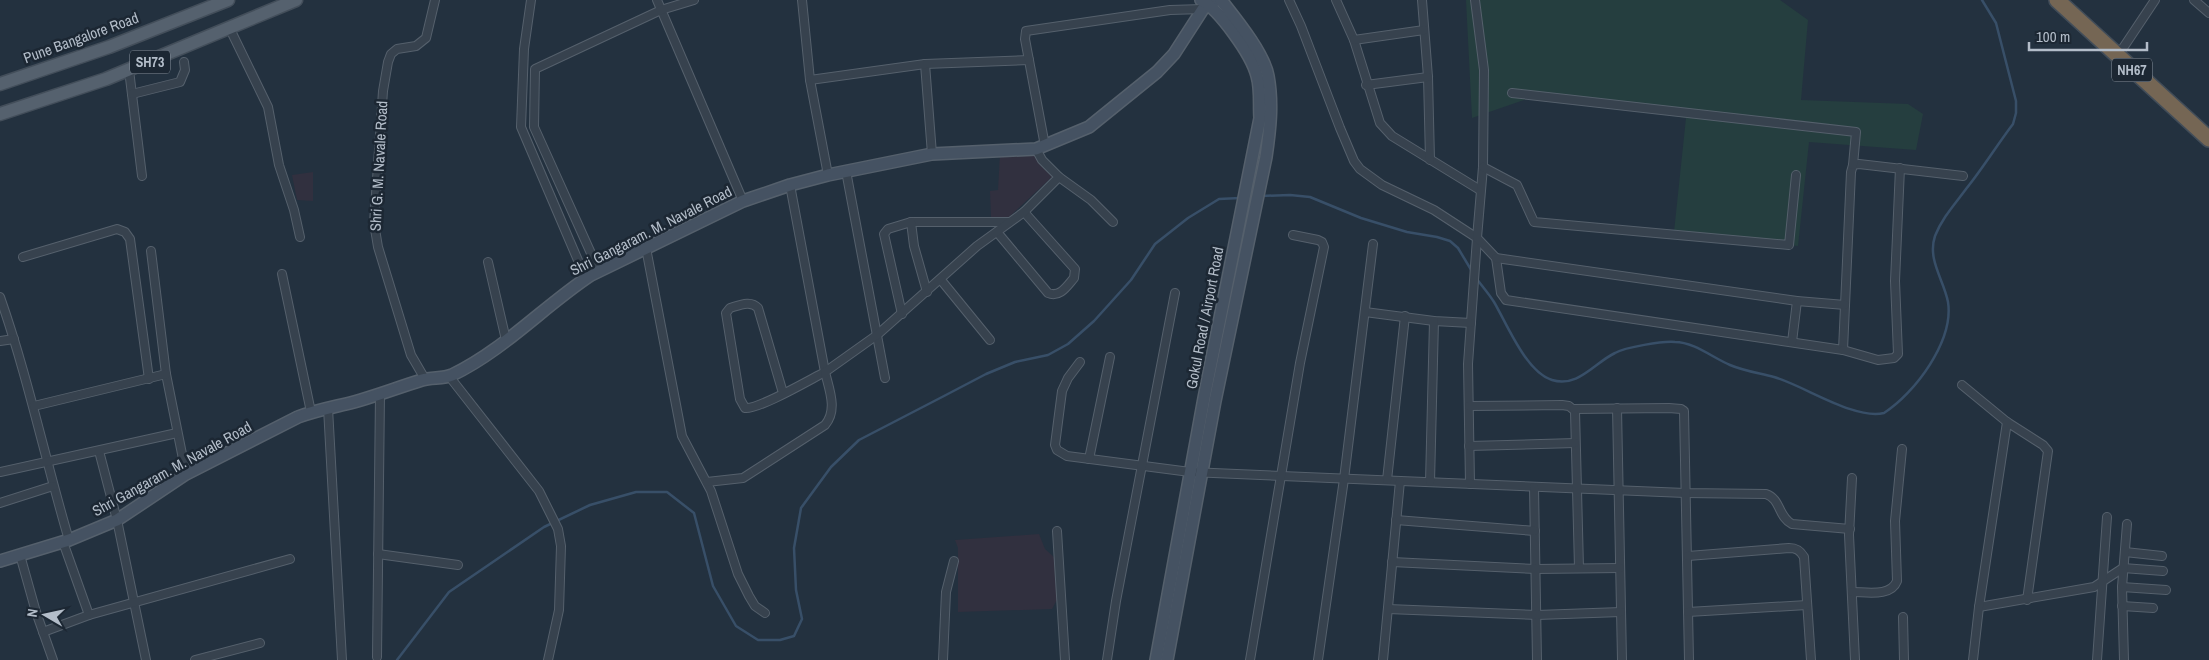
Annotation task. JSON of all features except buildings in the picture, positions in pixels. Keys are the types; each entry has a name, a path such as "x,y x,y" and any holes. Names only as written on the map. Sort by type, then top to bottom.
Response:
{"highway":[{"name":"NH67","path":"2057,0 2117,57 2209,139"}],"main road":[{"name":"Pune Bangalore Road","path":"0,84 109,47 228,0"},
{"name":"SH73","path":"0,114 84,88 296,0"},
{"name":"Shri Gangaram. M. Navale Road","path":"0,561 66,541 117,520 186,474 311,412 346,404 425,379 449,376 471,365 586,279 743,201 828,175 932,154 1040,147 1089,127 1157,72 1174,54 1210,3"},
{"name":"Gokul Road / Airport Road","path":"1167,660 1202,473 1266,158 1265,118 1257,75 1240,41 1210,3"},
{"name":"Gokul Road / Airport Road","path":"1156,660 1190,472 1253,155 1265,118"}],"street":[{"name":"Shri G. M. Navale Road","path":"425,379 412,355 378,247 374,223 383,91 388,62 391,54 397,48 416,46 426,38 435,0"},
{"path":"531,0 524,49 521,127 586,279"},
{"path":"657,0 743,201"},
{"path":"599,272 534,127 535,69 661,10 694,0"},
{"path":"802,0 810,80 828,175"},
{"path":"1289,0 1354,161 1360,169 1382,185 1434,210 1477,238 1496,258 1501,293 1509,301 1843,350 1878,360 1894,358 1898,354 1895,281 1900,168"},
{"path":"1338,0 1354,40 1366,85 1384,130 1480,190"},
{"path":"1422,0 1428,77 1430,160"},
{"path":"1470,484 1468,364 1483,167 1484,70 1475,0"},
{"path":"2117,57 2155,0"},
{"path":"2194,0 2209,13"},
{"path":"1113,222 1091,200 1059,177 1042,160 1024,34 1030,29 1210,3"},
{"path":"230,29 268,107 279,165 294,210 300,237"},
{"path":"1354,40 1424,30"},
{"path":"810,80 925,64 1029,60"},
{"path":"132,94 180,82 185,70 184,62"},
{"path":"925,64 932,154"},
{"path":"129,70 142,176"},
{"path":"1366,85 1428,77"},
{"path":"1512,93 1856,132 1851,172 1843,350"},
{"path":"1853,165 1900,168 1963,176"},
{"path":"1483,167 1517,185 1534,222 1789,245 1796,175"},
{"path":"846,171 857,240 885,378"},
{"path":"783,393 758,308 753,304 727,310 742,404 750,409 783,393 825,372 877,335 977,246 1024,212 1059,177"},
{"path":"707,482 743,478 825,425 832,413 790,186"},
{"path":"997,232 1048,293 1059,294 1074,278 1075,269 1024,212"},
{"path":"902,314 884,234 888,229 911,222 1009,222"},
{"path":"911,222 914,246 927,292"},
{"path":"23,257 118,229 125,232 130,239 149,379"},
{"path":"1250,660 1300,363 1324,247 1322,242 1318,240 1293,235"},
{"path":"1318,660 1344,479 1373,244"},
{"path":"646,248 682,436 707,482 742,581 755,606 765,612"},
{"path":"151,252 166,374 186,474"},
{"path":"1496,258 1798,301 1845,305"},
{"path":"488,262 506,340"},
{"path":"282,274 311,412"},
{"path":"941,280 990,340"},
{"path":"1107,660 1175,293"},
{"path":"0,297 34,406 66,541 89,616"},
{"path":"1792,342 1798,301"},
{"path":"1365,312 1434,321 1471,323"},
{"path":"1387,480 1405,316"},
{"path":"1430,482 1434,321"},
{"path":"0,341 14,339"},
{"path":"1089,459 1110,357"},
{"path":"1080,362 1068,378 1062,391 1055,445 1061,454 1202,473 1685,493 1766,494 1777,501 1781,514 1786,521 1792,524 1850,528"},
{"path":"34,406 166,374"},
{"path":"449,376 544,499 558,529 561,546 559,610 548,660"},
{"path":"1962,385 2007,422 2043,445 2048,451 2027,600"},
{"path":"377,657 380,394"},
{"path":"1469,406 1562,405 1574,409 1676,408 1684,411 1689,660"},
{"path":"328,408 342,660"},
{"path":"1617,408 1622,660"},
{"path":"1574,409 1576,414 1575,443 1579,568"},
{"path":"1973,660 1979,607 2007,422"},
{"path":"0,472 177,433"},
{"path":"1469,446 1575,443"},
{"path":"1852,592 1888,592 1895,588 1897,581 1895,521 1902,449"},
{"path":"99,451 117,520 146,660"},
{"path":"1852,478 1850,528 1854,660"},
{"path":"1383,660 1400,481"},
{"path":"0,503 53,486"},
{"path":"1534,486 1537,660"},
{"path":"2096,660 2107,516"},
{"path":"1396,520 1535,531"},
{"path":"2124,660 2122,587 2127,524"},
{"path":"1057,531 1066,660"},
{"path":"1688,556 1796,548 1801,552 1804,557 1812,660"},
{"path":"2125,552 2162,556"},
{"path":"378,554 458,565"},
{"path":"20,555 53,660"},
{"path":"43,632 89,616 290,559"},
{"path":"943,660 946,592 954,560"},
{"path":"1392,562 1536,569 1620,568"},
{"path":"1979,607 2094,587 2123,568 2163,571"},
{"path":"2122,587 2166,590"},
{"path":"1688,612 1807,604"},
{"path":"2122,606 2153,608"},
{"path":"1388,610 1537,614 1621,612"},
{"path":"1903,617 1904,660"},
{"path":"195,660 260,643"}],"shaded area":[{"path":"1000,153 1034,154 1052,177 1009,217 991,217 990,191 998,190"},
{"path":"313,172 313,201 297,200 292,175"},
{"path":"1039,534 1045,549 1054,557 1059,596 1052,609 958,612 958,548 955,540"}],"green space":[{"path":"1466,0 1780,0 1808,20 1801,100 1908,104 1923,114 1916,150 1809,142 1798,246 1674,232 1686,118 1538,95 1472,118"}],"waterway":[{"path":"1476,278 1494,302 1526,358 1534,368 1552,380 1561,382 1578,378 1607,357 1627,349 1662,342 1675,342 1696,347 1730,365 1786,381 1844,407 1872,414 1884,413 1908,393 1930,365 1945,333 1948,302 1933,253 1933,245 1938,229 1949,211 2013,124 2016,113 2016,101 1996,23 1982,0"},
{"path":"1261,196 1290,195 1310,197 1361,218 1407,232 1450,241 1458,248 1473,273"},
{"path":"397,660 449,592 544,527 590,505 636,492 667,492 694,513 713,586 736,626 758,640 780,640 794,636 802,619 796,590 794,548 801,508 831,467 859,440 986,374 1015,362 1048,355 1068,344 1094,321 1131,280 1155,244 1188,218 1219,199 1240,198"}]}
